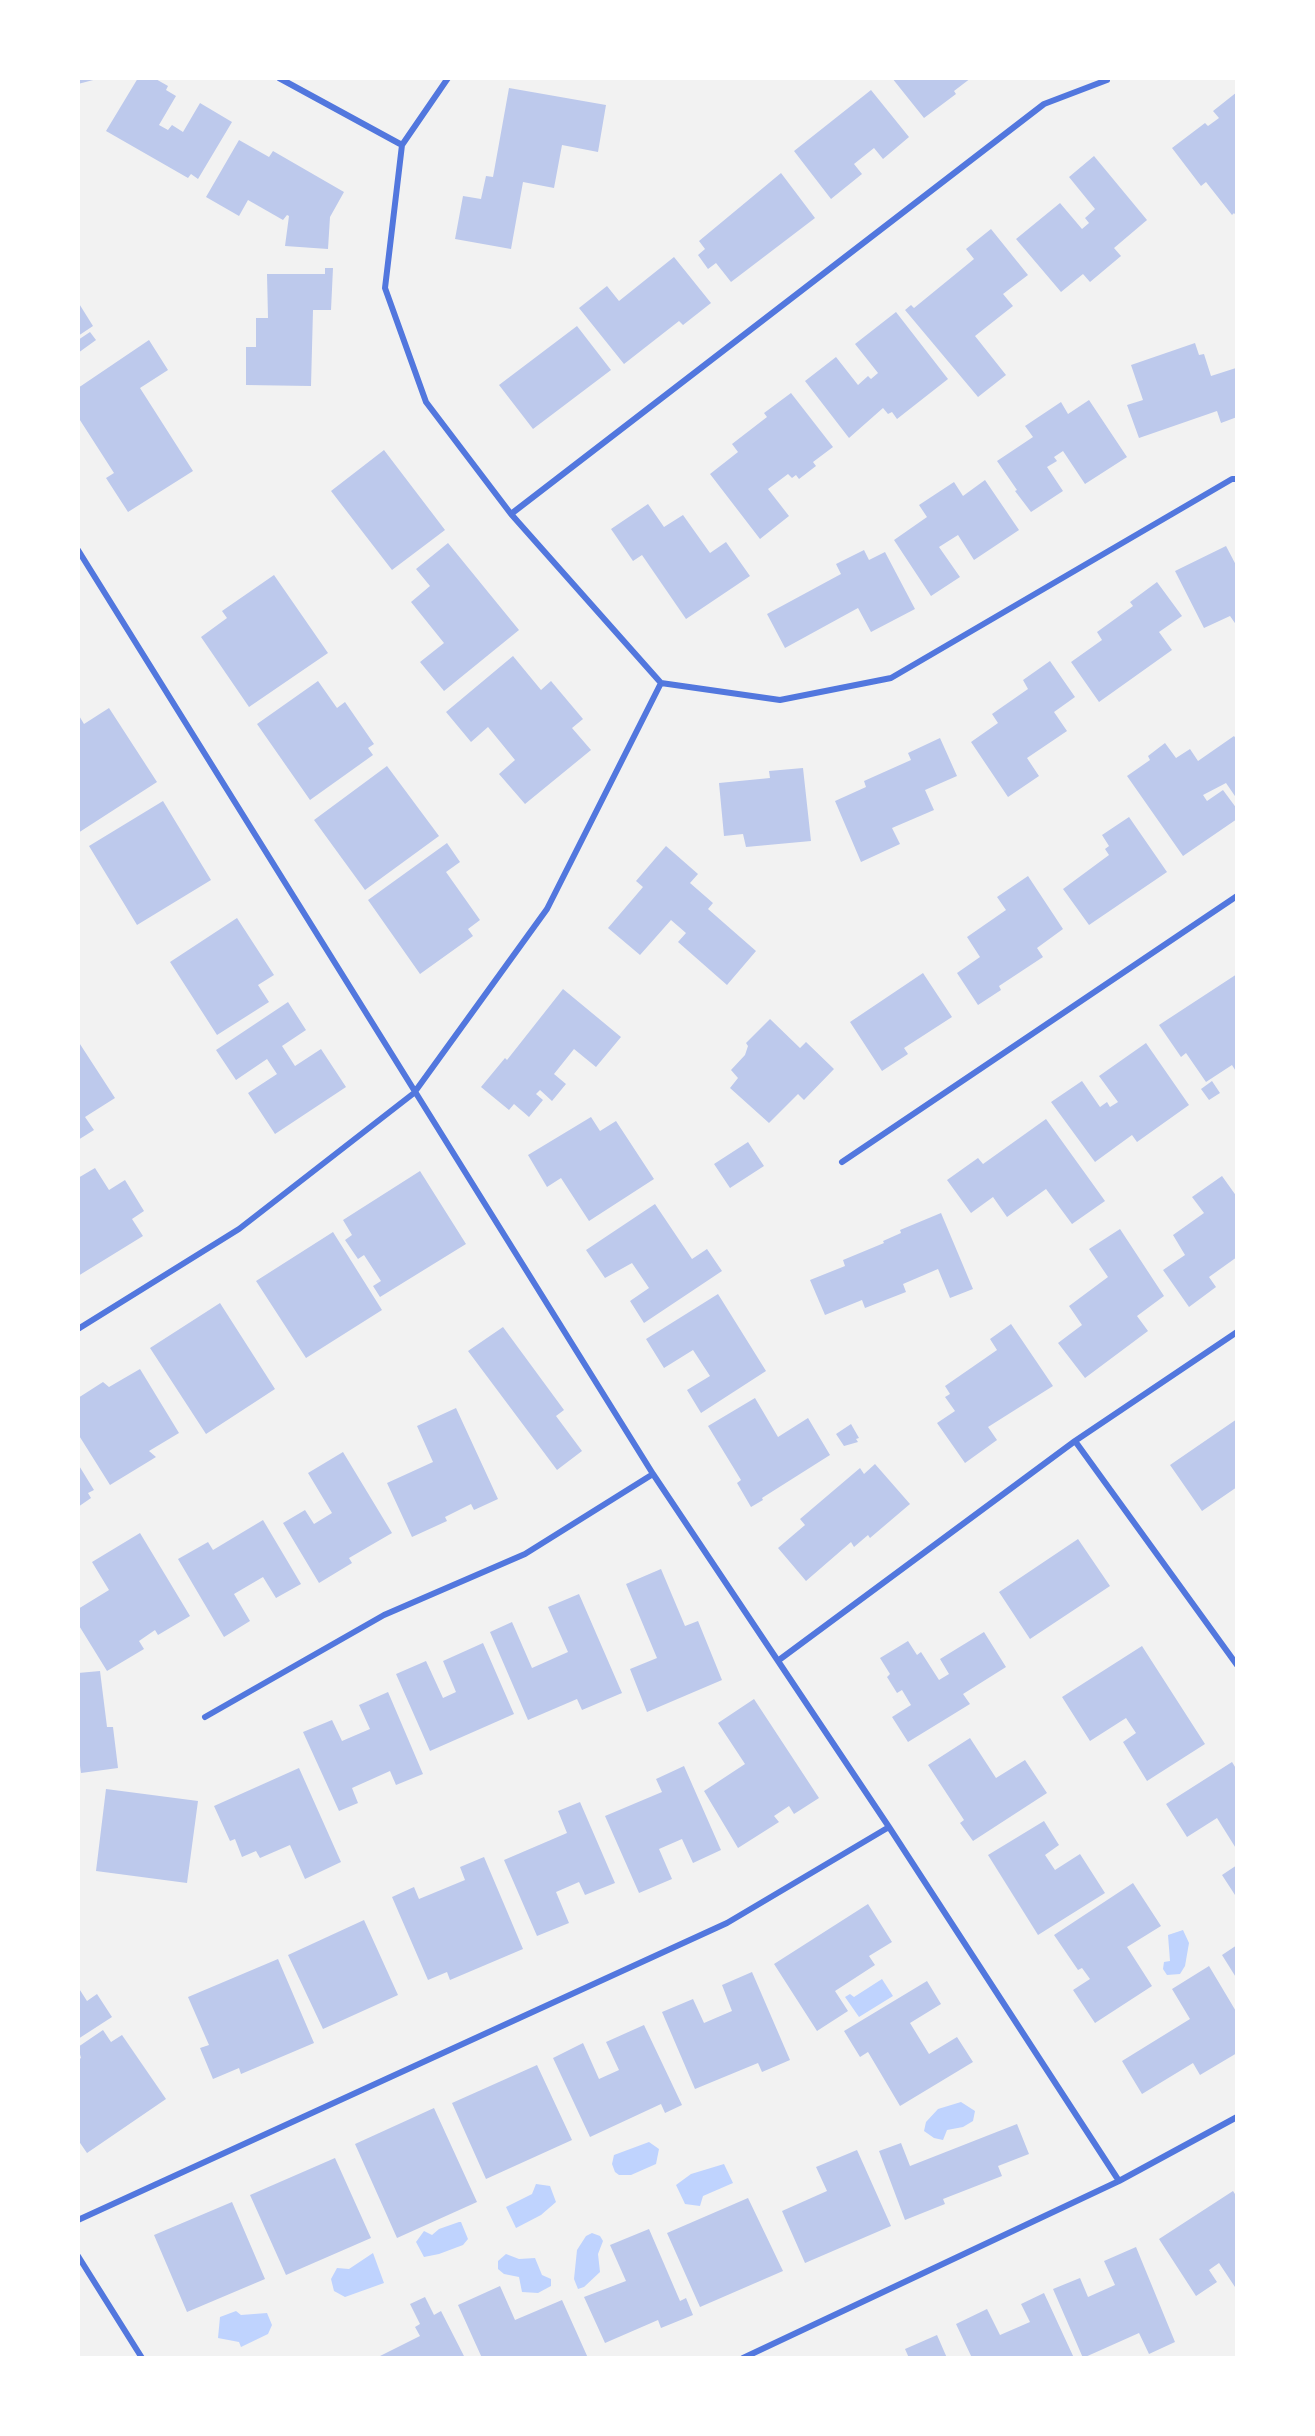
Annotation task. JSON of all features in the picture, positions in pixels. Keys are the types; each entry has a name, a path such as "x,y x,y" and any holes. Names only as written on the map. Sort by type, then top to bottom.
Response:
{"street":[{"path":"279,78 402,145"},
{"path":"448,78 402,145 385,288 426,402 511,514 661,683 780,700 891,678 1232,479 1237,479"},
{"path":"511,514 1044,104 1107,80"},
{"path":"78,550 653,1474 779,1660 1119,2181"},
{"path":"78,1329 239,1229 414,1093 547,909 661,683"},
{"path":"842,1162 1237,896"},
{"path":"779,1660 1075,1441 1237,1332"},
{"path":"1075,1441 1237,1665"},
{"path":"205,1717 384,1614 525,1554 653,1474"},
{"path":"78,2220 728,1923 889,1827"},
{"path":"743,2358 1119,2181 1237,2117"},
{"path":"78,2256 142,2358"}],"water":[{"path":"1183,1930 1189,1943 1185,1966 1180,1974 1167,1975 1163,1969 1164,1962 1170,1961 1168,1935"},
{"path":"882,1979 893,1996 859,2017 845,1997 850,1994 854,1997"},
{"path":"961,2102 975,2111 973,2121 963,2127 947,2130 943,2140 934,2138 924,2131 926,2122 938,2109"},
{"path":"649,2142 659,2149 656,2164 631,2175 619,2175 615,2172 612,2164 614,2155"},
{"path":"724,2164 733,2183 703,2196 700,2206 685,2204 676,2185 691,2174"},
{"path":"536,2184 550,2186 556,2202 541,2215 516,2228 506,2207 532,2194"},
{"path":"459,2222 468,2239 463,2245 424,2257 416,2242 424,2231 432,2235 439,2229"},
{"path":"592,2233 600,2236 603,2241 598,2254 600,2272 584,2287 578,2289 574,2279 577,2250 586,2236"},
{"path":"373,2253 384,2283 345,2297 334,2291 331,2279 337,2268 349,2269"},
{"path":"506,2254 519,2259 535,2258 542,2275 551,2279 551,2286 538,2293 522,2292 519,2277 504,2274 498,2269 498,2261"},
{"path":"236,2311 241,2315 267,2313 272,2325 268,2334 241,2347 239,2342 218,2338 220,2317"}],"building":[{"path":"78,78 97,78 97,79 78,84"},
{"path":"138,78 154,78 168,86 166,90 176,96 159,125 168,130 172,125 183,132 200,103 232,122 198,179 191,174 188,178 106,131"},
{"path":"892,78 971,78 954,91 956,94 924,118"},
{"path":"509,88 606,105 598,152 562,145 554,188 523,182 511,249 455,239 463,196 481,199 486,176 493,177"},
{"path":"871,90 909,137 883,159 874,148 854,164 862,174 831,199 794,151"},
{"path":"1237,92 1237,217 1234,213 1232,215 1206,182 1201,186 1172,148 1205,123 1208,126 1219,118 1213,111"},
{"path":"239,140 269,157 273,151 344,192 330,217 328,249 285,246 289,216 287,215 283,220 248,200 239,216 206,197"},
{"path":"1094,156 1147,220 1114,248 1121,256 1090,282 1083,274 1061,292 1016,239 1060,203 1082,229 1089,223 1085,218 1095,209 1069,177"},
{"path":"781,173 815,218 731,282 716,263 708,269 698,255 705,249 699,241"},
{"path":"991,229 1028,275 1003,294 1013,306 975,336 1006,375 978,397 905,310 911,305 914,308 974,259 966,249"},
{"path":"674,257 711,303 683,325 679,321 624,364 579,308 607,286 619,301"},
{"path":"325,268 333,268 331,310 313,310 311,386 246,385 246,347 256,347 256,318 268,318 267,274 325,274"},
{"path":"78,302 93,326 78,336"},
{"path":"896,312 948,379 897,419 892,412 888,414 883,408 849,438 805,381 836,357 858,385 868,376 871,379 878,373 855,344"},
{"path":"577,326 611,370 533,429 499,385"},
{"path":"90,332 96,340 78,353 78,340"},
{"path":"149,340 168,370 140,388 193,471 128,512 106,478 114,473 78,417 78,388"},
{"path":"1195,343 1199,355 1204,354 1211,376 1236,368 1237,417 1221,423 1217,411 1139,438 1127,405 1143,400 1131,365"},
{"path":"791,393 833,447 813,462 816,466 799,479 796,475 792,478 788,474 768,489 789,516 760,539 710,474 738,452 732,444 767,417 764,413"},
{"path":"1089,400 1127,457 1085,484 1063,451 1054,457 1057,461 1047,467 1063,491 1031,512 997,461 1033,437 1025,426 1061,402 1068,414"},
{"path":"384,450 445,530 392,570 331,491"},
{"path":"985,480 1019,530 974,560 958,535 939,547 960,577 931,596 894,540 927,517 919,505 954,482 963,496"},
{"path":"648,504 664,527 683,515 710,553 726,542 750,576 686,619 642,555 633,561 611,529"},
{"path":"448,543 519,630 444,691 420,662 444,643 411,602 430,586 416,569"},
{"path":"1226,546 1237,567 1237,626 1230,616 1204,628 1175,571"},
{"path":"864,550 869,560 885,552 915,609 871,632 858,608 785,648 767,614 841,574 836,564"},
{"path":"274,575 328,653 249,707 201,637 227,618 222,611"},
{"path":"1157,582 1182,616 1159,632 1172,650 1099,702 1071,662 1102,640 1097,632 1133,606 1130,602"},
{"path":"513,656 541,690 551,681 583,719 572,728 591,750 525,804 499,774 515,760 488,727 471,742 446,712"},
{"path":"1050,661 1075,697 1054,712 1067,731 1027,758 1039,776 1008,797 971,742 998,723 992,714 1028,689 1023,680"},
{"path":"318,681 337,708 345,702 374,744 368,748 373,755 310,800 257,724"},
{"path":"109,708 157,782 78,833 78,714 84,724"},
{"path":"1234,736 1237,740 1237,799 1226,783 1203,795 1207,801 1223,790 1237,809 1237,819 1183,856 1127,776 1150,760 1148,756 1165,743 1176,758 1190,749 1198,761"},
{"path":"940,738 957,776 925,790 934,810 892,828 900,844 861,862 835,801 866,787 864,781 911,760 908,753"},
{"path":"387,766 439,836 365,890 314,820"},
{"path":"803,768 811,841 746,847 743,834 724,836 719,783 770,778 769,771"},
{"path":"163,801 211,880 137,925 89,846"},
{"path":"1129,817 1167,872 1089,925 1063,889 1109,855 1105,849 1109,846 1102,835"},
{"path":"447,843 460,862 446,872 480,920 468,929 473,936 420,974 368,900"},
{"path":"666,846 698,874 690,883 713,903 708,909 756,951 727,985 678,942 686,933 671,920 640,955 608,928 643,887 636,881"},
{"path":"1028,876 1063,929 1037,948 1043,957 999,986 1001,990 978,1005 957,973 980,957 967,937 1006,910 997,897"},
{"path":"237,918 274,975 258,985 269,1002 217,1035 170,962"},
{"path":"923,973 952,1017 904,1048 908,1054 882,1071 850,1022"},
{"path":"1237,974 1237,1073 1232,1065 1206,1082 1186,1053 1181,1057 1159,1025"},
{"path":"563,989 621,1037 596,1067 574,1049 554,1074 566,1084 552,1101 540,1090 536,1094 543,1100 529,1117 514,1104 509,1110 481,1087 505,1058 507,1060"},
{"path":"288,1002 306,1030 282,1046 295,1066 321,1049 346,1087 275,1134 248,1093 277,1074 267,1059 236,1080 216,1050"},
{"path":"770,1019 800,1048 806,1042 834,1069 804,1100 798,1094 769,1123 730,1088 738,1078 731,1070 745,1055 748,1046 746,1043"},
{"path":"78,1041 115,1098 85,1117 94,1130 78,1140"},
{"path":"1146,1043 1189,1105 1137,1142 1132,1135 1095,1162 1051,1102 1082,1081 1100,1107 1107,1102 1110,1107 1118,1102 1099,1076"},
{"path":"1212,1081 1220,1093 1209,1100 1201,1089"},
{"path":"591,1117 600,1131 616,1121 654,1179 589,1221 561,1178 547,1187 528,1155"},
{"path":"1046,1119 1105,1201 1072,1224 1046,1189 1007,1217 993,1197 971,1213 947,1180 978,1158 983,1164"},
{"path":"748,1142 764,1166 730,1188 714,1164"},
{"path":"95,1168 109,1190 125,1180 144,1211 132,1219 143,1236 78,1276 78,1178"},
{"path":"420,1171 466,1244 380,1297 373,1286 381,1281 364,1255 358,1259 345,1240 352,1235 343,1220"},
{"path":"1222,1176 1237,1197 1237,1257 1209,1277 1216,1287 1189,1307 1163,1270 1185,1255 1173,1235 1204,1213 1192,1197"},
{"path":"655,1204 692,1259 707,1249 722,1271 644,1323 630,1301 649,1288 632,1263 605,1278 586,1250"},
{"path":"941,1213 973,1289 950,1298 938,1269 903,1284 906,1292 865,1308 862,1300 825,1315 810,1280 845,1266 843,1260 884,1243 883,1241 901,1233 900,1230"},
{"path":"1120,1229 1164,1296 1137,1316 1148,1331 1085,1378 1058,1343 1082,1325 1069,1306 1108,1277 1089,1249"},
{"path":"333,1232 382,1310 306,1358 256,1281"},
{"path":"718,1294 766,1371 701,1413 687,1390 710,1376 693,1350 664,1368 646,1339"},
{"path":"220,1303 275,1389 206,1434 150,1348"},
{"path":"1011,1324 1053,1386 988,1427 997,1440 965,1463 937,1423 955,1411 945,1397 950,1394 945,1386 997,1350 990,1339"},
{"path":"503,1327 564,1410 556,1416 582,1451 557,1470 468,1351"},
{"path":"140,1369 179,1433 149,1451 156,1457 110,1485 78,1434 78,1398 103,1382 109,1387"},
{"path":"755,1398 778,1437 808,1418 830,1455 751,1507 737,1483 741,1480 708,1426"},
{"path":"456,1408 498,1499 474,1510 471,1504 445,1517 447,1521 412,1537 387,1483 433,1462 417,1426"},
{"path":"1237,1419 1237,1487 1202,1511 1170,1465"},
{"path":"851,1424 859,1438 856,1439 858,1442 844,1446 836,1434"},
{"path":"343,1452 392,1533 349,1558 352,1563 319,1583 283,1523 305,1510 314,1524 332,1513 308,1473"},
{"path":"78,1464 94,1490 88,1493 91,1498 78,1507"},
{"path":"875,1464 910,1504 870,1538 868,1535 854,1547 851,1542 806,1581 778,1548 805,1525 800,1519 860,1468 864,1474"},
{"path":"263,1520 301,1584 276,1598 263,1577 234,1594 250,1621 224,1637 178,1559 208,1542 213,1550"},
{"path":"140,1533 190,1616 158,1635 155,1630 139,1641 144,1649 107,1671 78,1624 78,1609 109,1590 92,1562"},
{"path":"1078,1539 1110,1586 1030,1639 999,1592"},
{"path":"661,1569 685,1626 698,1621 722,1680 647,1712 630,1669 657,1658 626,1584"},
{"path":"579,1594 622,1693 582,1710 577,1699 528,1720 490,1632 512,1622 532,1668 568,1652 548,1607"},
{"path":"984,1632 1006,1667 963,1694 970,1704 908,1742 892,1717 911,1705 902,1690 897,1693 887,1677 890,1674 880,1658 908,1641 917,1655 921,1652 939,1680 949,1674 940,1659"},
{"path":"483,1643 514,1714 430,1751 396,1674 426,1661 443,1698 456,1692 443,1661"},
{"path":"1142,1646 1205,1744 1147,1781 1123,1742 1136,1733 1126,1718 1090,1741 1062,1697"},
{"path":"100,1671 107,1727 113,1727 118,1768 81,1773 78,1751 78,1673"},
{"path":"388,1692 423,1774 396,1785 390,1771 352,1788 358,1803 339,1811 303,1732 332,1720 342,1741 370,1729 359,1705"},
{"path":"754,1699 819,1798 794,1814 789,1806 774,1816 779,1822 738,1848 704,1791 745,1764 718,1723"},
{"path":"970,1738 996,1778 1025,1760 1047,1793 973,1841 960,1823 964,1820 928,1765"},
{"path":"1232,1762 1237,1770 1237,1850 1217,1818 1187,1837 1166,1804"},
{"path":"684,1766 721,1850 693,1863 682,1839 659,1849 672,1879 639,1893 605,1816 662,1792 656,1779"},
{"path":"299,1768 341,1862 305,1879 290,1845 260,1858 256,1851 242,1857 235,1839 230,1841 214,1806"},
{"path":"106,1789 198,1801 187,1883 96,1871"},
{"path":"580,1802 615,1883 585,1895 579,1882 556,1892 569,1923 537,1936 504,1860 567,1833 558,1811"},
{"path":"1044,1821 1059,1845 1045,1855 1055,1870 1080,1854 1105,1893 1038,1935 988,1855"},
{"path":"484,1857 523,1949 450,1980 447,1972 428,1980 392,1897 414,1887 419,1899 465,1880 460,1867"},
{"path":"1237,1865 1237,1894 1235,1895 1222,1875"},
{"path":"1133,1883 1161,1926 1127,1947 1152,1986 1095,2023 1073,1990 1090,1979 1082,1968 1078,1970 1054,1935"},
{"path":"868,1904 892,1942 869,1956 875,1965 835,1991 848,2011 817,2031 774,1964"},
{"path":"364,1920 398,1995 323,2029 288,1955"},
{"path":"1237,1945 1237,1979 1222,1955"},
{"path":"278,1959 314,2043 241,2074 239,2068 213,2079 200,2048 209,2045 188,1997"},
{"path":"1209,1966 1237,2013 1237,2053 1200,2075 1193,2063 1142,2094 1122,2061 1190,2019 1172,1989"},
{"path":"752,1972 790,2060 762,2072 758,2063 695,2089 662,2012 693,1999 704,2023 732,2011 722,1985"},
{"path":"927,1981 941,2004 910,2023 929,2054 957,2037 973,2062 900,2106 868,2052 860,2057 844,2031"},
{"path":"78,1987 87,2001 97,1994 112,2017 78,2039"},
{"path":"644,2025 682,2105 665,2113 661,2104 590,2137 553,2058 583,2043 599,2079 619,2070 606,2042"},
{"path":"103,2030 111,2042 122,2035 166,2099 87,2153 78,2140 78,2060 81,2058 78,2047"},
{"path":"537,2065 572,2140 486,2179 452,2103"},
{"path":"434,2108 477,2202 397,2238 355,2144"},
{"path":"1017,2124 1029,2154 998,2166 1002,2176 943,2199 945,2204 905,2220 879,2151 901,2143 910,2166"},
{"path":"857,2150 891,2226 805,2263 782,2211 827,2191 816,2167"},
{"path":"335,2158 371,2238 286,2275 250,2195"},
{"path":"1233,2191 1237,2197 1237,2290 1219,2263 1209,2270 1217,2282 1196,2296 1159,2239"},
{"path":"748,2198 783,2271 700,2307 667,2233"},
{"path":"232,2202 265,2279 187,2312 154,2235"},
{"path":"649,2229 680,2301 686,2298 693,2315 661,2328 658,2320 605,2343 584,2297 626,2281 610,2245"},
{"path":"1136,2247 1175,2342 1149,2354 1139,2333 1083,2358 1053,2289 1080,2278 1088,2297 1115,2285 1104,2261"},
{"path":"500,2286 515,2320 562,2300 588,2358 482,2358 458,2305"},
{"path":"1044,2293 1074,2358 972,2358 956,2324 987,2309 1000,2335 1030,2322 1021,2304"},
{"path":"425,2297 434,2315 441,2311 465,2358 376,2358 420,2336 415,2327 420,2324 410,2304"},
{"path":"937,2335 947,2358 909,2358 905,2349"}]}
